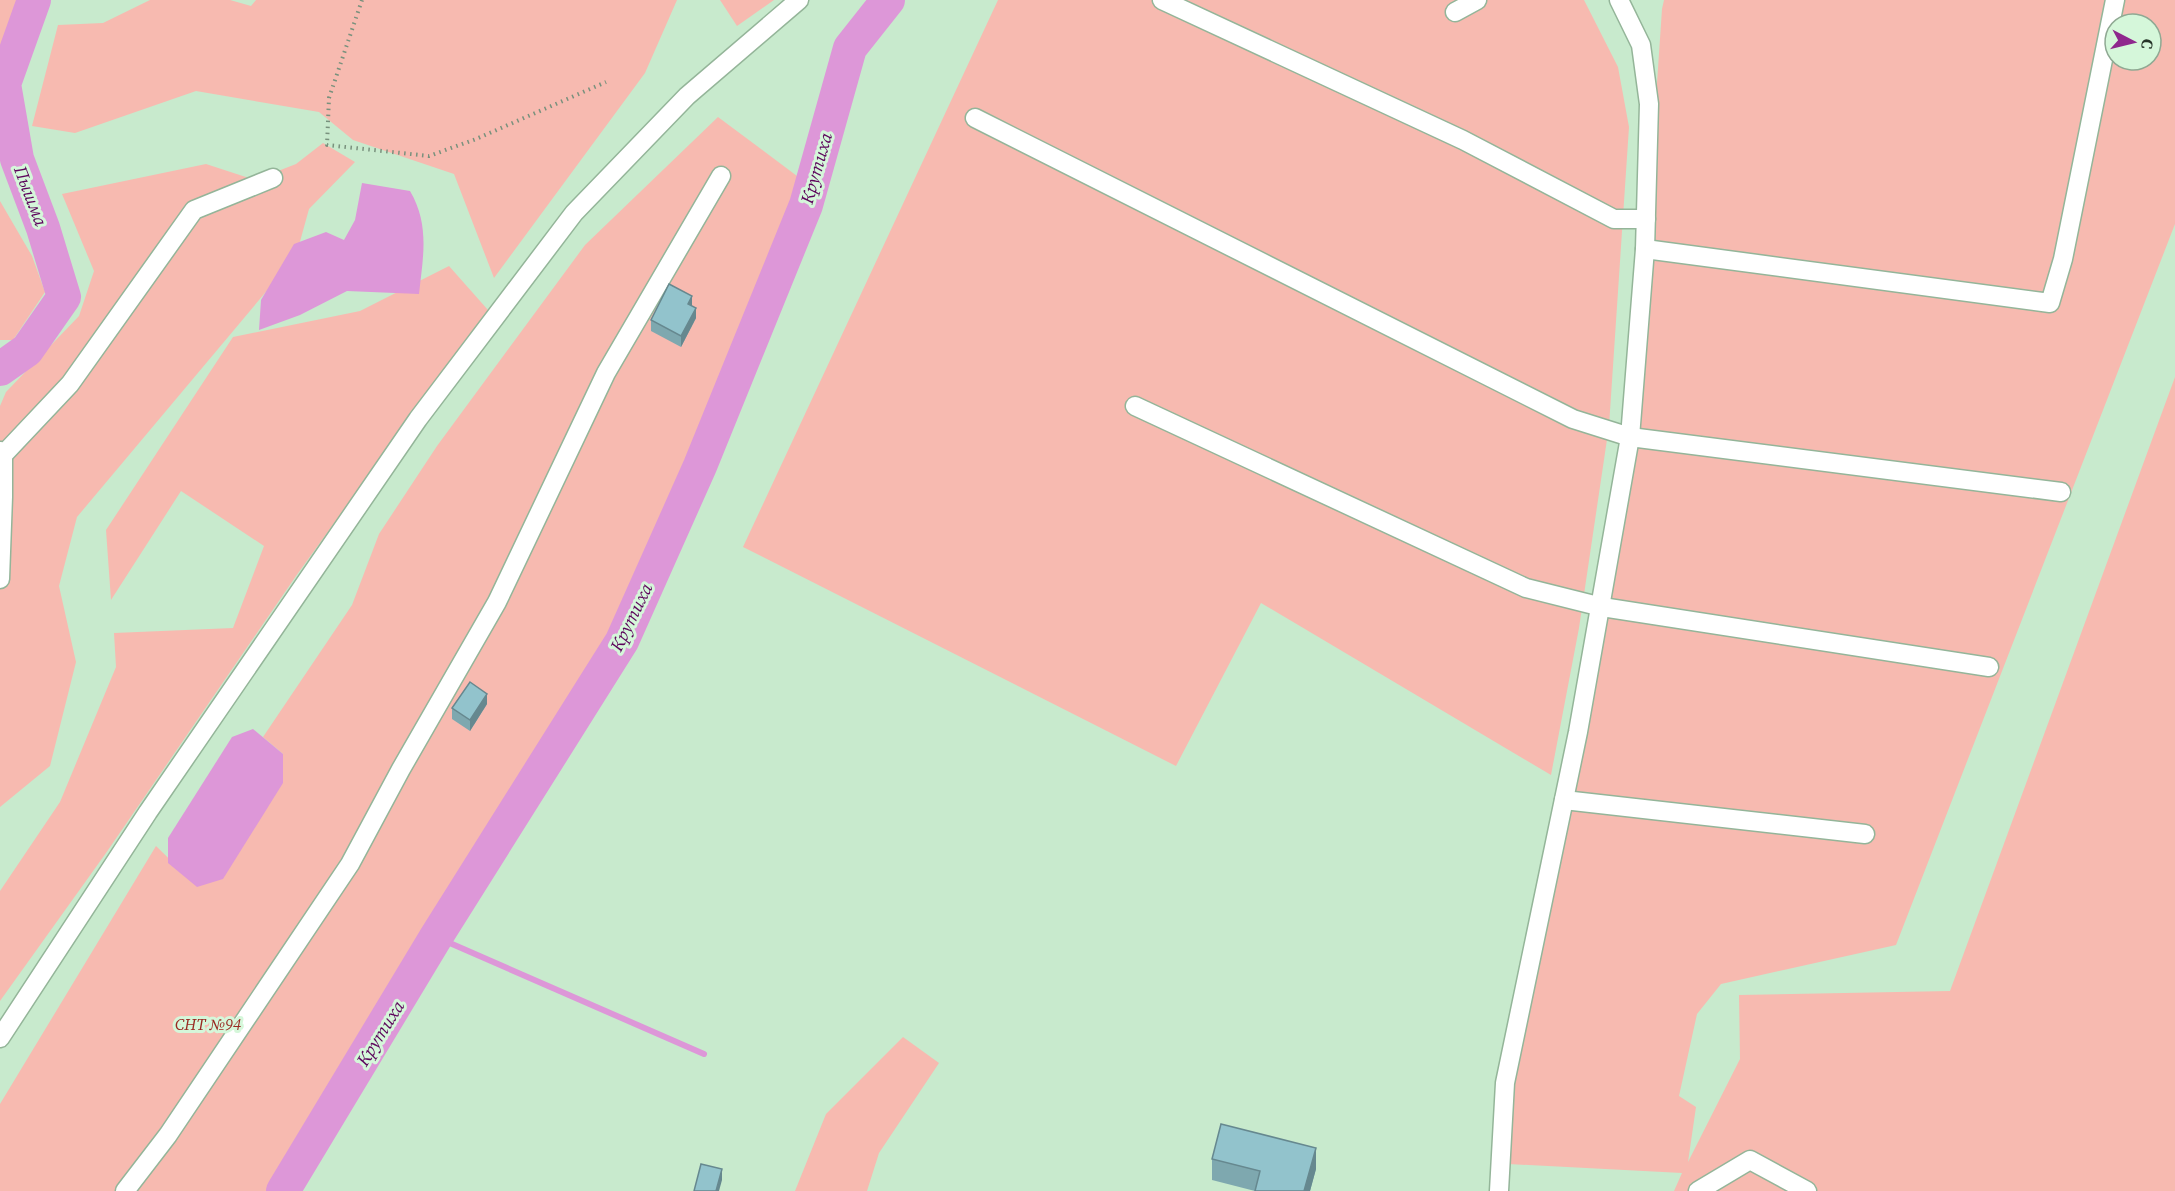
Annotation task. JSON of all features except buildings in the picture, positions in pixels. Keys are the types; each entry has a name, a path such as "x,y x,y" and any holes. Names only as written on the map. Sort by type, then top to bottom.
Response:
{"lane":[{"path":"0,1038 148,812 418,419 574,213 687,96 799,0"},
{"path":"1162,0 1463,140 1614,219 1646,219"},
{"path":"1455,12 1477,0"},
{"path":"1499,1191 1505,1083 1602,607 1630,437 1645,249 1649,104 1641,45 1619,0"},
{"path":"1645,249 2050,303 2063,259 2115,0"},
{"path":"975,118 1573,419 1630,437 2061,492"},
{"path":"125,1191 168,1135 350,864 401,769 497,602 606,373 721,176"},
{"path":"0,579 3,497 1,453 70,384 194,210 273,178"},
{"path":"1135,406 1526,588 1602,607 1989,667"},
{"path":"1564,800 1865,834"},
{"path":"1698,1191 1750,1161 1807,1191"}],"path":[{"path":"362,0 329,98 327,145 429,156 476,139 606,82"}],"green space":[{"path":"0,0 22,0 13,74 0,105"},
{"path":"150,0 230,0 251,6 256,0 677,0 645,73 494,278 454,174 353,140 319,112 196,91 75,133 32,126 58,25 103,23"},
{"path":"720,0 774,0 737,26"},
{"path":"998,0 1584,0 1618,67 1629,127 1609,426 1579,628 1551,775 1261,603 1176,766 743,547"},
{"path":"1664,0 2175,0 2175,224 1896,945 1721,984 1697,1014 1679,1096 1696,1107 1688,1162 1740,1059 1739,995 1950,991 2175,377 2175,1191 1674,1191 1682,1173 1508,1164 1512,1069 1631,469"},
{"name":"СНТ №94","path":"718,117 805,182 624,626 266,1191 0,1191 0,1104 156,846 197,886 283,754 263,737 352,605 379,534 437,446 585,245"},
{"path":"323,143 355,162 309,209 296,256 77,517 59,586 76,662 50,766 0,807 0,406 6,392 79,316 94,271 62,194 206,164 255,180 296,164"},
{"path":"0,201 32,256 45,292 13,340 0,340"},
{"path":"449,266 488,310 296,576 106,853 0,1001 0,891 60,802 116,667 114,633 233,628 264,546 181,491 111,600 106,530 233,337 360,311"},
{"path":"903,1037 939,1063 879,1153 867,1191 795,1191 826,1114"}],"shaded area":[{"path":"362,183 410,191 423,229 419,294 347,291 300,315 259,330 261,300 294,244 326,232 344,240 355,220"},
{"path":"253,729 283,754 283,783 223,879 197,887 168,863 168,838 232,737"}],"waterway":[{"name":"Пышма","path":"0,369 27,350 64,297 43,228 17,159 4,84 34,0"},
{"name":"Крутиха","path":"283,1191 436,937 622,641 700,466 806,205 850,48 888,0"},
{"path":"436,937 704,1054"}]}
